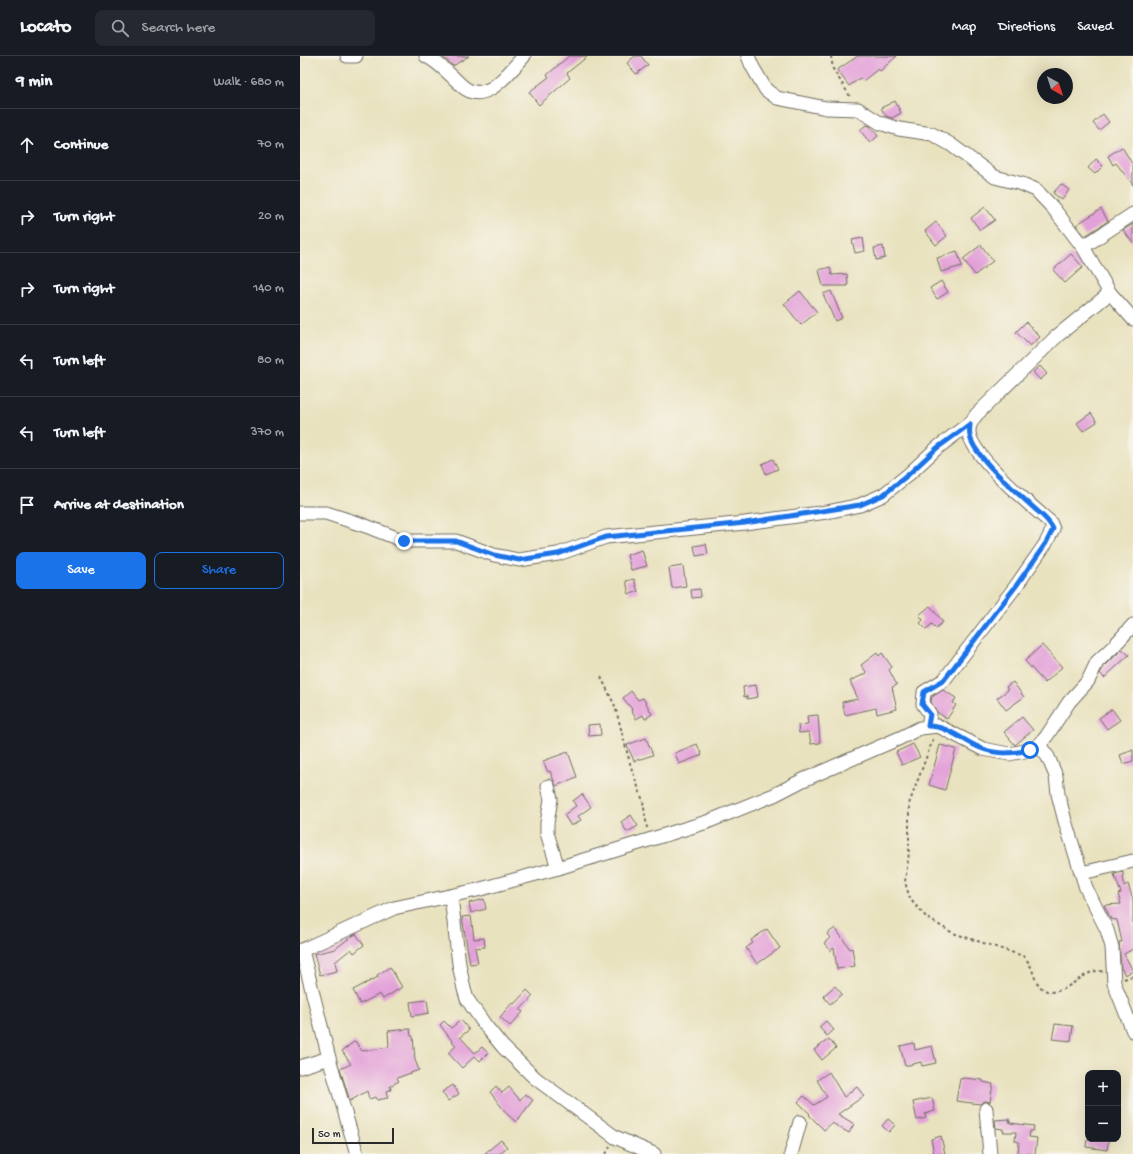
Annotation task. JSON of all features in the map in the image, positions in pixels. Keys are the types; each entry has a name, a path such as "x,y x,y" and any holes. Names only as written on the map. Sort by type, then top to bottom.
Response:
{"street":[{"path":"347,56 356,56"},
{"path":"426,56 440,65 463,87 473,93 486,92 501,81 524,56"},
{"path":"748,56 766,90 777,98 826,108 858,109 880,123 899,129 932,134 950,144 994,177 1022,184 1036,190 1053,208 1083,247 1110,293 1133,319"},
{"path":"1083,247 1133,214"},
{"path":"300,513 326,513 366,526 404,541 456,541 494,555 519,560 558,554 606,537 745,523 860,505 883,495 909,474 937,448 970,424 976,415 1057,336 1110,293"},
{"path":"933,726 930,714 922,704 924,692 944,680 1016,586 1046,543 1053,529 1050,522 986,462 975,448 970,436 970,424"},
{"path":"357,1154 329,1058 301,950 394,908 477,890 558,868 707,822 774,795 829,768 888,744 920,728 933,726 983,749 1009,754 1030,750 1039,745 1046,737 1069,702 1088,681 1097,662 1113,648 1133,625"},
{"path":"1039,745 1048,757 1056,776 1058,794 1086,888 1107,930 1112,948 1114,983 1133,1031"},
{"path":"548,786 551,799 547,833 558,868"},
{"path":"1082,873 1133,861"},
{"path":"451,896 459,964 464,989 467,999 485,1025 503,1047 535,1078 615,1137 654,1154"},
{"path":"300,1067 329,1058"},
{"path":"986,1109 990,1154"},
{"path":"791,1154 800,1122"}],"path":[{"path":"831,56 833,69 858,109"},
{"path":"601,677 615,706 631,767 643,801 649,839"},
{"path":"933,726 909,804 909,853 905,882 910,899 927,918 953,932 1023,956 1029,962 1035,980 1041,988 1046,991 1056,992 1094,971 1101,971 1114,978"}],"building":[{"path":"442,56 469,56 453,66"},
{"path":"569,56 588,56 567,73 570,78 539,105 529,92 549,77 547,75"},
{"path":"635,56 641,56 648,65 636,74 627,63"},
{"path":"858,56 897,56 880,71 878,69 863,81 860,78 849,86 837,70"},
{"path":"895,101 901,113 892,118 886,116 881,108"},
{"path":"1103,114 1109,122 1099,130 1093,123"},
{"path":"866,125 870,126 878,136 870,143 860,130"},
{"path":"1122,147 1133,165 1133,185 1116,163 1113,165 1108,156"},
{"path":"1096,159 1103,166 1095,174 1088,168"},
{"path":"1061,184 1069,190 1062,200 1053,193"},
{"path":"985,207 995,220 980,230 971,218"},
{"path":"1101,209 1108,221 1085,236 1076,225"},
{"path":"936,222 947,236 936,245 925,231"},
{"path":"1133,224 1133,243 1123,230"},
{"path":"863,238 865,251 855,253 852,240"},
{"path":"981,245 993,261 975,275 963,259"},
{"path":"883,246 885,258 876,260 874,248"},
{"path":"957,251 962,266 941,272 937,258"},
{"path":"1071,254 1083,267 1065,283 1053,270"},
{"path":"830,267 832,275 847,274 848,286 823,286 819,270"},
{"path":"941,281 948,292 937,299 930,288"},
{"path":"800,291 817,312 801,325 784,304"},
{"path":"831,291 842,318 835,321 823,294"},
{"path":"1026,322 1040,337 1030,346 1016,332"},
{"path":"1040,366 1047,374 1040,380 1033,372"},
{"path":"1091,413 1097,422 1083,431 1077,423"},
{"path":"773,459 778,469 766,474 762,464"},
{"path":"706,544 708,554 696,556 694,546"},
{"path":"642,550 647,566 631,570 627,555"},
{"path":"683,566 686,586 672,588 669,568"},
{"path":"634,579 638,592 629,594 626,581"},
{"path":"700,589 701,597 692,598 691,590"},
{"path":"930,606 943,622 936,628 932,624 926,629 920,623 923,620 919,615"},
{"path":"1042,645 1062,667 1045,683 1025,661"},
{"path":"1122,649 1129,655 1104,678 1100,673"},
{"path":"877,653 879,656 882,653 892,667 889,670 897,685 892,687 897,709 877,714 876,708 845,715 842,702 858,699 850,681 867,673 861,665"},
{"path":"1013,682 1024,697 1006,710 997,698 1008,690 1006,687"},
{"path":"756,685 758,697 747,699 747,696 744,697 743,687"},
{"path":"943,690 956,698 953,703 956,705 947,719 937,712 931,702 932,697"},
{"path":"631,691 638,700 643,698 652,714 645,719 643,715 636,719 631,710 632,709 623,698"},
{"path":"1112,709 1120,720 1107,729 1099,718"},
{"path":"818,715 820,743 811,744 809,732 799,733 798,725 808,724 807,716"},
{"path":"1022,717 1033,730 1015,745 1004,732"},
{"path":"600,724 601,735 589,736 588,725"},
{"path":"646,738 653,755 634,761 627,745"},
{"path":"697,744 702,755 679,764 675,753"},
{"path":"913,744 920,757 902,765 896,752"},
{"path":"940,745 956,749 945,790 929,785"},
{"path":"1133,750 1133,761 1123,764 1120,755"},
{"path":"568,752 577,777 556,786 550,771 548,772 543,761"},
{"path":"582,794 591,807 578,816 581,820 571,826 564,815 576,806 573,801"},
{"path":"631,815 638,826 627,832 621,822"},
{"path":"1123,872 1124,886 1128,884 1133,900 1133,949 1124,954 1133,971 1125,975 1121,968 1119,942 1122,942 1117,920 1111,919 1104,905 1121,904 1118,894 1121,893 1114,874"},
{"path":"484,899 486,909 471,913 469,903"},
{"path":"471,916 474,939 484,938 485,947 475,948 478,963 470,964 462,917"},
{"path":"835,928 850,949 852,948 855,966 837,969 834,948 830,951 824,943 830,938 827,934"},
{"path":"767,929 780,948 757,964 746,948 753,943 751,940"},
{"path":"356,934 364,945 354,953 351,949 335,962 337,971 320,975 314,954 335,949"},
{"path":"390,967 402,987 383,999 380,994 360,1004 353,990 378,977 377,975"},
{"path":"835,986 842,994 830,1004 823,996"},
{"path":"527,990 533,996 520,1010 523,1012 510,1026 500,1017 512,1003 514,1004"},
{"path":"427,1000 429,1013 412,1016 410,1002"},
{"path":"461,1020 469,1030 460,1037 475,1053 482,1047 488,1053 480,1061 475,1056 462,1068 448,1053 456,1046 440,1025 444,1021 451,1028"},
{"path":"826,1021 834,1030 827,1036 819,1027"},
{"path":"1055,1024 1073,1026 1071,1041 1052,1039"},
{"path":"410,1029 411,1036 413,1036 415,1060 419,1070 397,1078 399,1081 390,1086 391,1090 386,1091 388,1098 377,1100 376,1097 369,1099 367,1091 350,1101 340,1069 351,1064 342,1051 355,1041 362,1051 389,1047 388,1031"},
{"path":"829,1039 836,1048 822,1060 814,1050"},
{"path":"914,1043 915,1050 932,1046 936,1063 922,1066 921,1062 905,1066 900,1046"},
{"path":"829,1072 844,1097 857,1087 864,1096 838,1114 854,1124 849,1133 832,1123 824,1130 798,1102 804,1096 814,1105 827,1097 817,1080"},
{"path":"960,1079 983,1080 983,1082 993,1084 990,1102 985,1101 980,1104 956,1101"},
{"path":"453,1085 459,1094 448,1101 442,1092"},
{"path":"496,1086 502,1093 509,1087 520,1100 525,1094 533,1100 516,1122 507,1114 490,1092"},
{"path":"932,1098 935,1111 925,1114 926,1118 917,1120 913,1102"},
{"path":"888,1119 895,1125 889,1132 882,1126"},
{"path":"1009,1119 1010,1123 1034,1126 1033,1131 1030,1131 1029,1137 1037,1138 1035,1154 1018,1153 1019,1142 1015,1141 1016,1132 1003,1132 1003,1129 996,1128 995,1120"},
{"path":"941,1136 945,1154 934,1154 931,1139"},
{"path":"501,1140 507,1147 499,1154 484,1154"},
{"path":"1087,1142 1108,1142 1107,1150 1086,1147"}],"route":[{"path":"404,541 456,541 494,555 519,560 558,554 606,537 745,523 827,512 860,505 883,495 909,474 937,448 970,424 970,436 975,448 986,462 1050,522 1053,529 1046,543 1016,586 944,680 924,692 922,704 930,714 928,726 938,726 983,749 1009,754 1030,750"}]}
